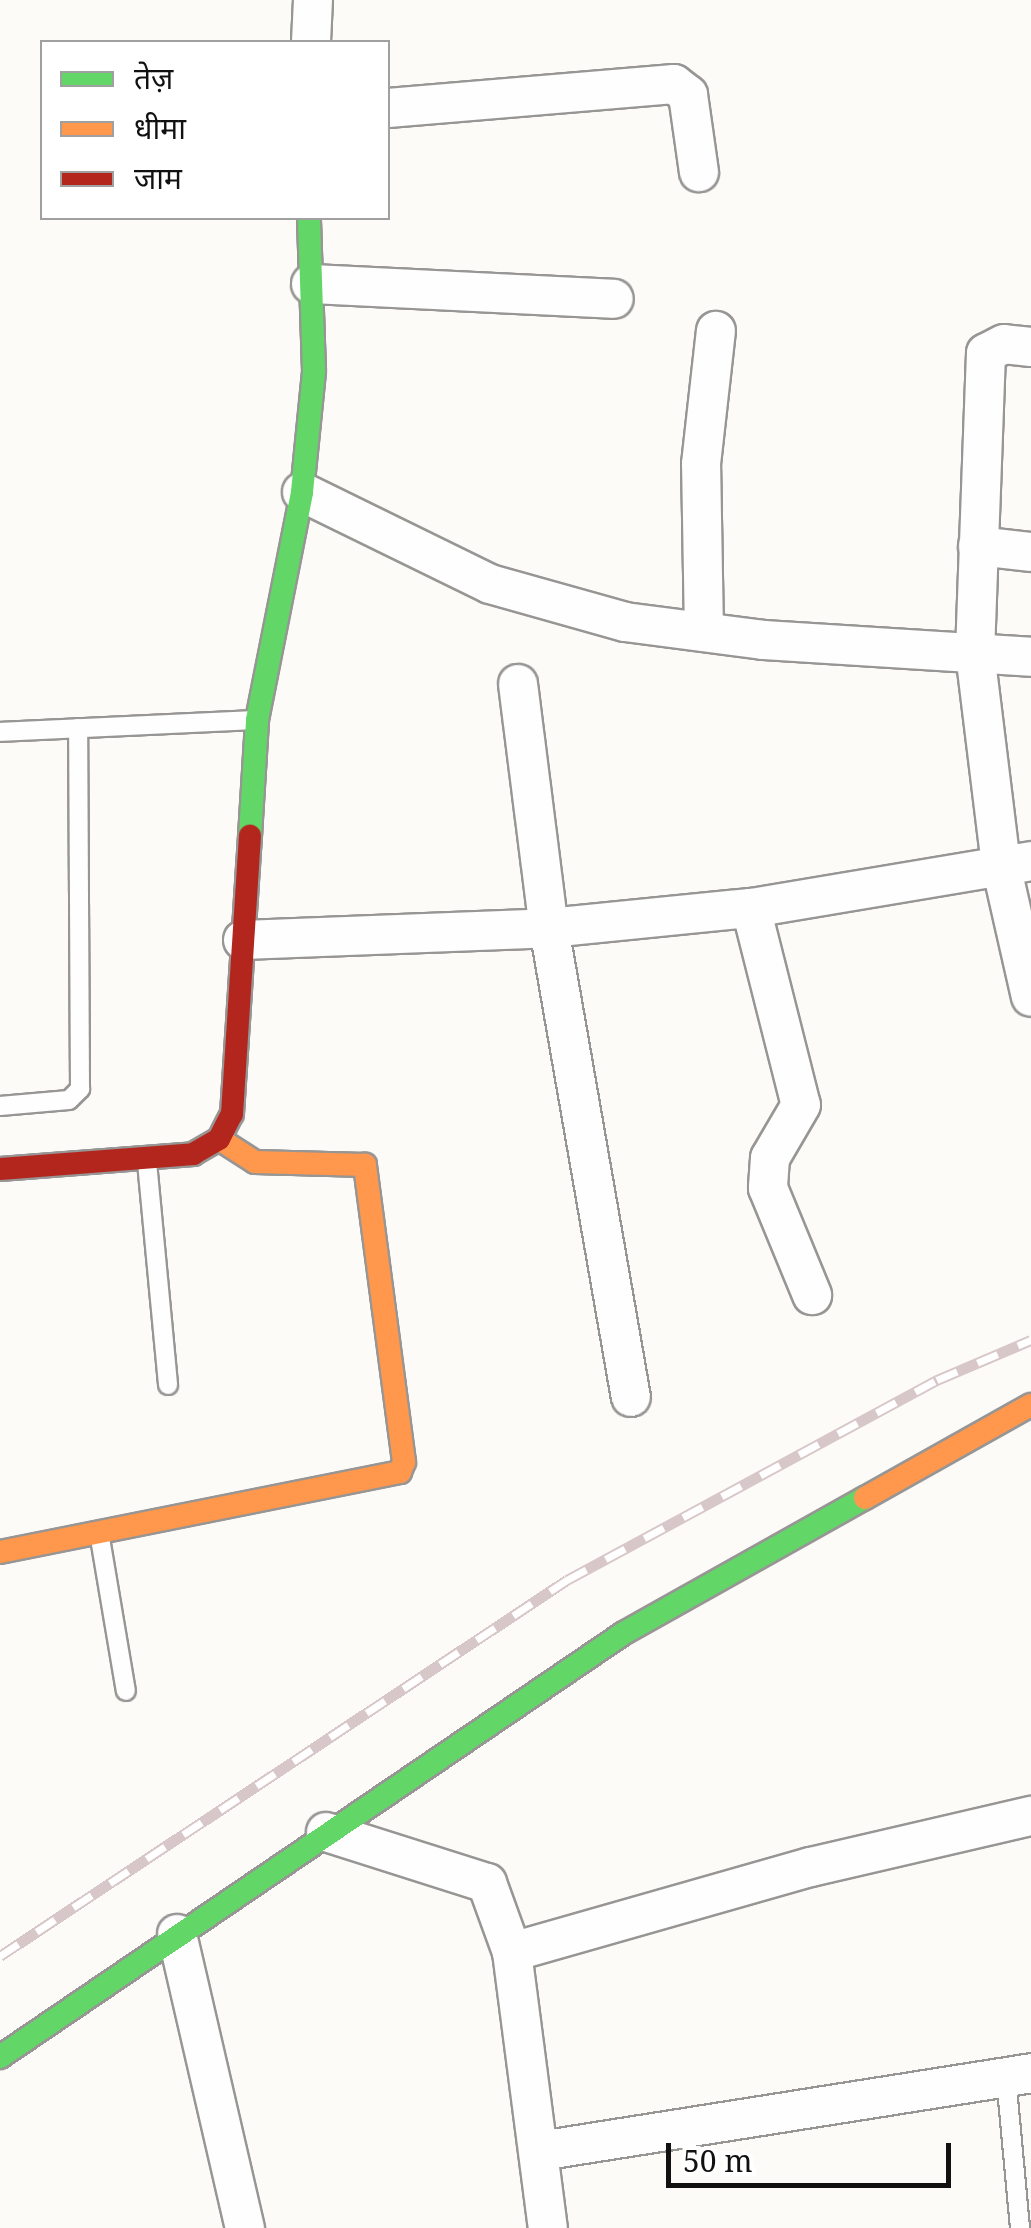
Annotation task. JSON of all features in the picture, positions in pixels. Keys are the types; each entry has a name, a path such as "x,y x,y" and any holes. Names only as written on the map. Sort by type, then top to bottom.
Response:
{"street":[{"path":"311,40 314,0"},
{"path":"390,108 674,84 688,94 699,172"},
{"path":"0,1169 194,1154 219,1139 232,1114 257,720 302,492 314,372 309,220"},
{"path":"310,284 614,300"},
{"path":"704,632 701,464 716,331"},
{"path":"1031,347 1004,344 986,353 975,653 1016,863 1031,997"},
{"path":"302,492 490,584 626,622 704,632 1031,658"},
{"path":"978,546 1031,552"},
{"path":"518,684 549,928 631,1397"},
{"path":"243,940 549,928 751,908 1016,863"},
{"path":"751,908 800,1105 770,1158 768,1188 812,1295"},
{"path":"0,1552 392,1478 404,1462 365,1165 255,1162 219,1139"},
{"path":"0,2057 624,1633 1031,1405"},
{"path":"512,1952 811,1867 1031,1816"},
{"path":"326,1832 487,1883 512,1952 548,2228"},
{"path":"177,1934 244,2228"},
{"path":"540,2151 1018,2075"}],"lane":[{"path":"0,732 257,720"},
{"path":"0,1106 69,1100 80,1089 78,728"},
{"path":"147,1158 168,1385"},
{"path":"100,1534 126,1691"},
{"path":"1018,2075 1020,2228"}],"railway":[{"path":"0,1956 567,1580 937,1380 1031,1340"}],"traffic: fast":[{"path":"250,836 257,720 302,492 314,371 309,220"},
{"path":"0,2057 624,1633 865,1498"}],"traffic: slow":[{"path":"0,1552 400,1472 404,1462 365,1165 255,1162 219,1139"},
{"path":"865,1498 1031,1405"}],"traffic: jam":[{"path":"0,1169 193,1154 219,1139 232,1114 250,836"}]}
